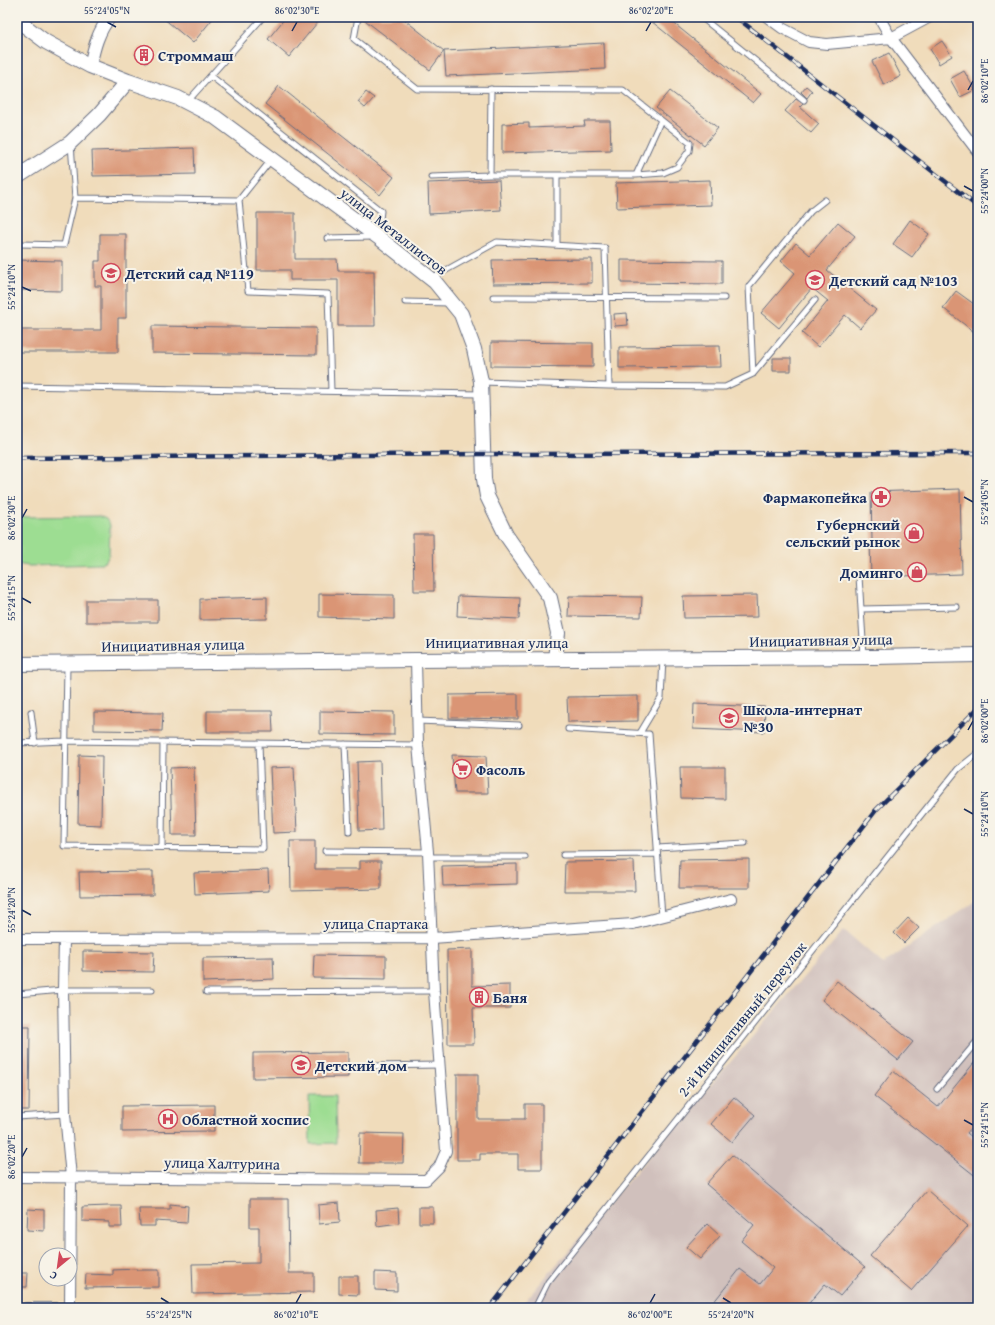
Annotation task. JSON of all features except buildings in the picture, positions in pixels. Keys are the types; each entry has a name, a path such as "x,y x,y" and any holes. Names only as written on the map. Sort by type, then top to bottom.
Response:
{"main road":[{"name":"улица Металлистов","path":"17,20 46,42 90,66 178,98 215,117 378,237 435,282 461,314 474,349 481,388 484,479 487,496 506,535 550,598 558,633 556,659"},
{"path":"17,177 70,143 99,115 128,81"},
{"name":"Инициативная улица","path":"17,664 978,655"}],"street":[{"path":"90,66 95,43 102,26 110,17"},
{"path":"768,17 782,28 809,42 827,44 891,38 930,17"},
{"path":"879,17 891,38 978,152"},
{"path":"416,660 418,745 428,854 434,992 440,1065"},
{"name":"улица Спартака","path":"17,939 432,938 633,924 731,899"},
{"path":"64,939 63,990 65,1114 71,1177 70,1308"},
{"name":"улица Халтурина","path":"17,1177 426,1180 439,1166 446,1151 440,1065"},
{"path":"26,1308 97,1308"}],"lane":[{"path":"187,103 263,17"},
{"path":"358,17 354,39 417,89 623,90 690,143 689,151 678,167 662,173 636,175 490,175 431,177"},
{"path":"701,17 804,100"},
{"path":"211,76 380,211 378,237 327,238"},
{"path":"490,175 491,89"},
{"path":"636,175 661,120"},
{"path":"21,244 64,245 75,198 70,143"},
{"path":"271,159 239,200 248,291 328,294 331,391"},
{"path":"557,175 557,245"},
{"path":"75,198 239,200"},
{"path":"753,374 749,286 811,211 825,200"},
{"path":"430,278 497,242 605,248 609,386"},
{"path":"493,297 724,298"},
{"path":"17,386 331,391 609,386 725,387 753,374 815,300"},
{"path":"405,302 452,304"},
{"path":"860,576 864,657"},
{"path":"861,609 957,607"},
{"path":"640,733 661,698 664,658"},
{"path":"67,664 64,846 263,849 259,743"},
{"path":"31,712 35,742"},
{"path":"417,721 519,725"},
{"path":"568,729 649,734 662,917"},
{"path":"162,742 162,848"},
{"path":"17,743 162,742 418,745"},
{"path":"345,744 349,832"},
{"name":"2-й Инициативный переулок","path":"535,1308 548,1282 887,857 958,770 978,753"},
{"path":"657,848 745,843"},
{"path":"325,851 525,857"},
{"path":"563,855 657,854"},
{"path":"17,994 63,990 152,990"},
{"path":"206,992 434,992"},
{"path":"937,1089 978,1040"},
{"path":"371,1066 440,1065"},
{"path":"17,1117 65,1114"}],"shaded area":[{"path":"978,899 978,1308 519,1308 844,930 883,964"}],"green space":[{"path":"99,516 106,519 110,525 109,555 106,561 101,564 28,566 17,564 17,518"},
{"path":"309,1096 335,1096 336,1143 310,1144"}],"railway":[{"path":"736,17 978,207"},
{"path":"17,458 483,454 978,453"},
{"path":"490,1308 876,810 978,708"}],"place":[{"name":"Строммаш","path":"144,55"},
{"name":"Детский сад №119","path":"111,273"},
{"name":"Детский сад №103","path":"815,280"},
{"name":"Фармакопейка","path":"881,497"},
{"name":"Губернский сельский рынок","path":"914,533"},
{"name":"Доминго","path":"917,572"},
{"name":"Школа-интернат №30","path":"729,718"},
{"name":"Фасоль","path":"462,769"},
{"name":"Баня","path":"479,997"},
{"name":"Детский дом","path":"301,1065"},
{"name":"Областной хоспис","path":"168,1119"}]}
